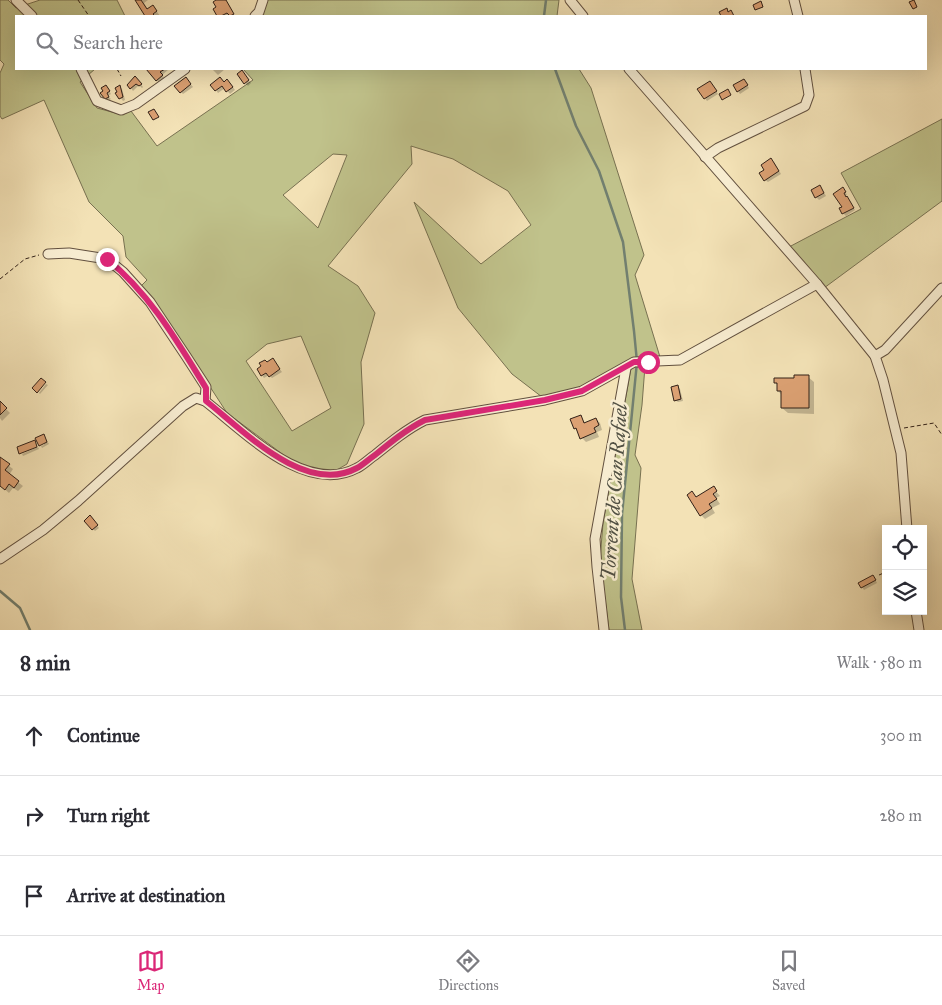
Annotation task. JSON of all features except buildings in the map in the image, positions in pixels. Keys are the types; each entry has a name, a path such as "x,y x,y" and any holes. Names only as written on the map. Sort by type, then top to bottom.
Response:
{"street":[{"path":"16,0 31,15"},
{"path":"256,15 263,0"},
{"path":"570,0 582,15"},
{"path":"794,0 798,15"},
{"path":"81,70 97,101 121,110 136,104 184,70"},
{"path":"630,70 817,284 875,356 901,453 907,525"},
{"path":"705,156 806,106 809,95 805,70"},
{"path":"48,254 69,253 107,259 124,272 150,302 186,356 206,388 206,401"},
{"path":"0,558 43,530 183,406 196,398 206,401 264,448 302,470 326,475 343,474 358,468 410,428 425,420 545,400 582,391 634,362 680,360 817,284"},
{"path":"875,356 885,350 942,288"},
{"path":"604,630 595,539 626,368"},
{"path":"917,615 919,630"}],"path":[{"path":"78,0 88,15"},
{"path":"118,70 121,76"},
{"path":"0,279 24,259 38,254 48,254"},
{"path":"896,429 934,423 942,436"}],"green space":[{"path":"0,0 8,0 16,8 40,0 117,0 124,15 15,15 15,70 94,70 80,82 97,108 123,115 131,111 157,146 253,80 244,70 580,70 591,88 644,255 635,275 660,357 631,359 580,387 542,397 512,374 458,308 414,202 481,264 531,225 508,191 453,159 411,146 412,164 328,266 358,286 375,313 361,362 364,424 347,464 335,471 304,467 285,456 227,413 168,322 140,287 147,280 126,257 123,236 89,202 44,100 2,119 0,116 0,73 4,64 0,60","holes":["333,154 347,155 318,228 283,195","301,336 331,408 292,431 246,361 267,344"]},
{"path":"266,0 559,0 557,15 259,15"},
{"path":"942,119 942,201 824,288 789,247 861,209 841,173"},
{"path":"645,366 635,455 641,468 632,579 642,630 609,630 600,560 603,523 631,368"}],"waterway":[{"name":"Torrent de Can Rafael","path":"544,15 546,0"},
{"name":"Torrent de Can Rafael","path":"555,70 576,126 599,171 623,242 637,362 622,514 621,597 625,630"},
{"path":"0,591 20,608 30,630"}],"route":[{"path":"107,259 124,272 161,317 206,388 206,401 264,448 302,470 326,475 343,474 358,468 410,428 425,420 545,400 582,391 634,362 648,362"}]}
